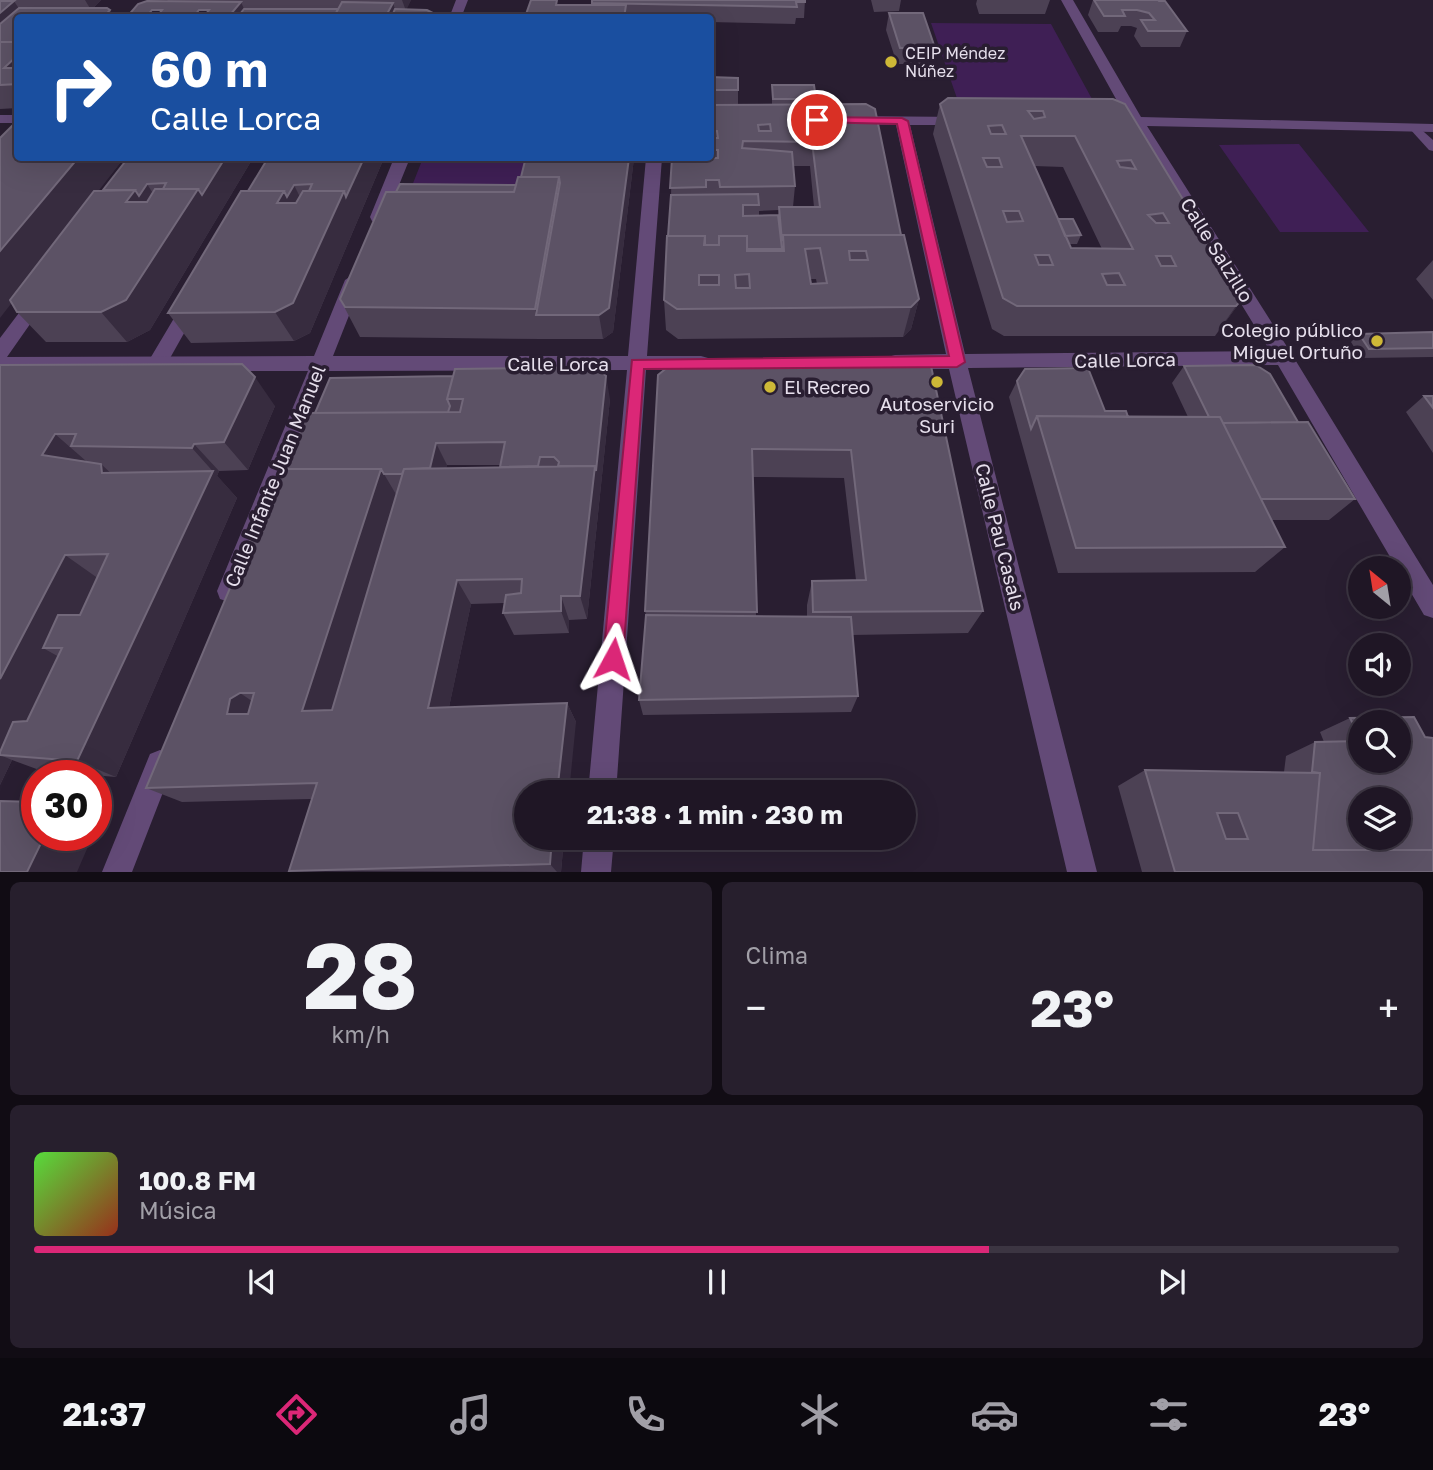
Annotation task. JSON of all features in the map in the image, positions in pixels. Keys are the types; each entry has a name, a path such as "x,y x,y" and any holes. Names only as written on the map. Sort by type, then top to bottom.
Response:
{"street":[{"name":"Calle Salzillo","path":"1067,0 1136,121 1284,358 1433,607"},
{"path":"830,120 982,121"},
{"name":"Calle Pau Casals","path":"902,121 957,362 1082,872"},
{"path":"1090,121 1433,128"},
{"path":"371,236 401,161"},
{"path":"603,780 654,161"},
{"name":"Calle Infante Juan Manuel","path":"221,612 361,261"},
{"path":"0,352 48,287"},
{"path":"158,362 199,290"},
{"name":"Calle Lorca","path":"874,362 1284,358"},
{"name":"Calle Lorca","path":"0,364 158,362 320,366 721,363"},
{"path":"117,872 169,742"},
{"path":"596,872 598,850"}],"lane":[{"path":"1415,128 1433,147"}],"shaded area":[{"path":"931,23 1051,24 1092,99 960,107"},
{"path":"1299,144 1369,232 1280,232 1219,145"},
{"path":"422,161 536,161 526,202 406,201"}],"building":[{"path":"531,0 557,0 556,5 626,5 625,14 526,14"},
{"path":"592,0 805,2 796,2 797,7 592,3"},
{"path":"1094,0 1165,1 1187,31 1148,31 1141,20 1155,20 1149,13 1122,10 1125,16 1104,16"},
{"path":"0,1 14,1 0,13"},
{"path":"147,1 241,2 231,14 206,14 209,10 199,10 196,14 159,14 162,10 152,10 149,14 129,14 138,4"},
{"path":"342,2 393,3 387,14 336,13"},
{"path":"19,8 110,10 106,14 14,14 14,42 0,42 0,24"},
{"path":"244,9 338,9 336,14 240,14"},
{"path":"395,9 427,10 433,13 433,14 393,14"},
{"path":"889,13 923,13 935,48 900,48"},
{"path":"0,42 14,42 14,59 4,68 14,66 14,84 0,85"},
{"path":"714,77 738,78 738,90 714,90"},
{"path":"772,85 814,85 816,99 773,99"},
{"path":"948,98 1113,99 1125,104 1243,298 1236,306 1017,306 1003,298 940,104","holes":["1028,111 1043,111 1045,117 1034,119","1002,125 1006,134 991,134 988,126","1021,136 1075,136 1133,249 1071,248","983,158 999,158 1002,167 987,167","1131,160 1136,169 1120,167 1117,161","1003,211 1019,211 1023,221 1007,222","1163,213 1169,223 1156,223 1148,215","1035,255 1049,255 1053,265 1039,265","1156,256 1171,256 1176,266 1161,266","1119,273 1125,285 1107,285 1102,274"]},
{"path":"866,104 875,109 901,235 783,235 782,241 779,207 820,207 812,142 743,141 742,148 792,152 795,186 720,187 719,180 706,180 706,187 670,188 672,161 714,161 714,158 718,158 718,150 714,150 717,131 714,131 714,105","holes":["770,124 771,131 759,131 758,125"]},
{"path":"14,124 14,161 75,161 0,251 0,138"},
{"path":"126,161 223,161 202,195 198,189 163,189 166,183 147,184 139,196 135,190 103,190"},
{"path":"266,161 363,161 346,197 344,191 309,191 312,184 294,185 287,197 284,191 248,191"},
{"path":"525,161 629,161 609,308 599,315 536,315 560,183 559,177 521,177"},
{"path":"518,177 559,177 535,309 345,307 340,299 386,192 514,192"},
{"path":"400,184 516,185 514,192 396,192"},
{"path":"155,189 198,189 126,300 101,312 17,312 10,300 94,191 135,190 126,202 147,202"},
{"path":"241,191 284,191 277,203 296,203 303,191 344,191 293,303 275,312 168,313"},
{"path":"758,194 759,205 743,205 743,216 778,215 782,249 747,249 747,236 719,236 719,245 705,245 705,236 668,236 671,195"},
{"path":"1058,219 1073,219 1081,235 1065,236"},
{"path":"783,235 904,235 919,299 911,307 677,309 664,300 667,236 705,236 704,245 719,245 719,236 747,236 747,251 784,251","holes":["820,248 827,283 811,284 805,249","849,251 866,251 868,260 850,260","749,274 750,288 736,288 735,275","699,275 719,275 719,285 699,285"]},
{"path":"1433,332 1433,348 1369,349 1359,334"},
{"path":"918,359 931,366 983,611 813,612 812,581 866,580 851,450 752,449 757,612 645,611 658,375 674,362"},
{"path":"242,364 255,377 224,442 194,444 192,448 71,446 76,434 55,434 42,455 101,464 102,473 213,471 77,760 0,755 13,722 27,721 62,648 43,648 58,615 80,615 108,554 65,555 0,679 0,365"},
{"path":"1256,365 1270,374 1298,422 1223,423 1220,417 1209,417 1184,366"},
{"path":"596,367 606,376 596,471 595,466 558,466 559,462 554,457 540,457 538,466 500,467 505,442 436,443 430,468 404,469 402,474 384,474 381,469 286,469 308,413 460,412 463,399 447,399 455,369"},
{"path":"1088,368 1105,411 1126,411 1128,417 1037,416 1031,429 1017,381 1025,369"},
{"path":"453,376 447,399 450,406 448,412 315,413 330,378"},
{"path":"1424,396 1433,396 1433,408"},
{"path":"1037,416 1220,417 1285,547 1076,548"},
{"path":"1308,422 1355,499 1261,499 1223,423"},
{"path":"595,466 580,596 561,596 561,611 503,613 506,595 521,593 522,579 457,580 428,708 567,703 558,780 514,780 514,850 551,850 550,864 289,871 317,783 146,788 280,469 381,469 302,711 332,710 404,469","holes":["240,693 254,693 248,714 227,714 230,699"]},
{"path":"646,615 851,617 858,696 639,700"},
{"path":"1411,717 1414,717 1425,737 1433,738 1433,850 1411,850 1411,787 1348,787 1348,850 1313,850 1320,773 1312,772 1315,742 1348,741 1348,773 1411,773"},
{"path":"1145,770 1320,773 1313,850 1433,850 1433,872 1175,872","holes":["1217,813 1238,813 1248,839 1226,839"]},
{"path":"0,801 21,802 21,851 37,851 27,872 0,872"}],"place":[{"name":"CEIP Méndez Núñez","path":"891,62"},
{"name":"Colegio público Miguel Ortuño","path":"1377,341"},
{"name":"Autoservicio Suri","path":"937,382"},
{"name":"El Recreo","path":"770,387"}],"route":[{"path":"613,659 637,363 957,362 902,121 817,120"}]}
